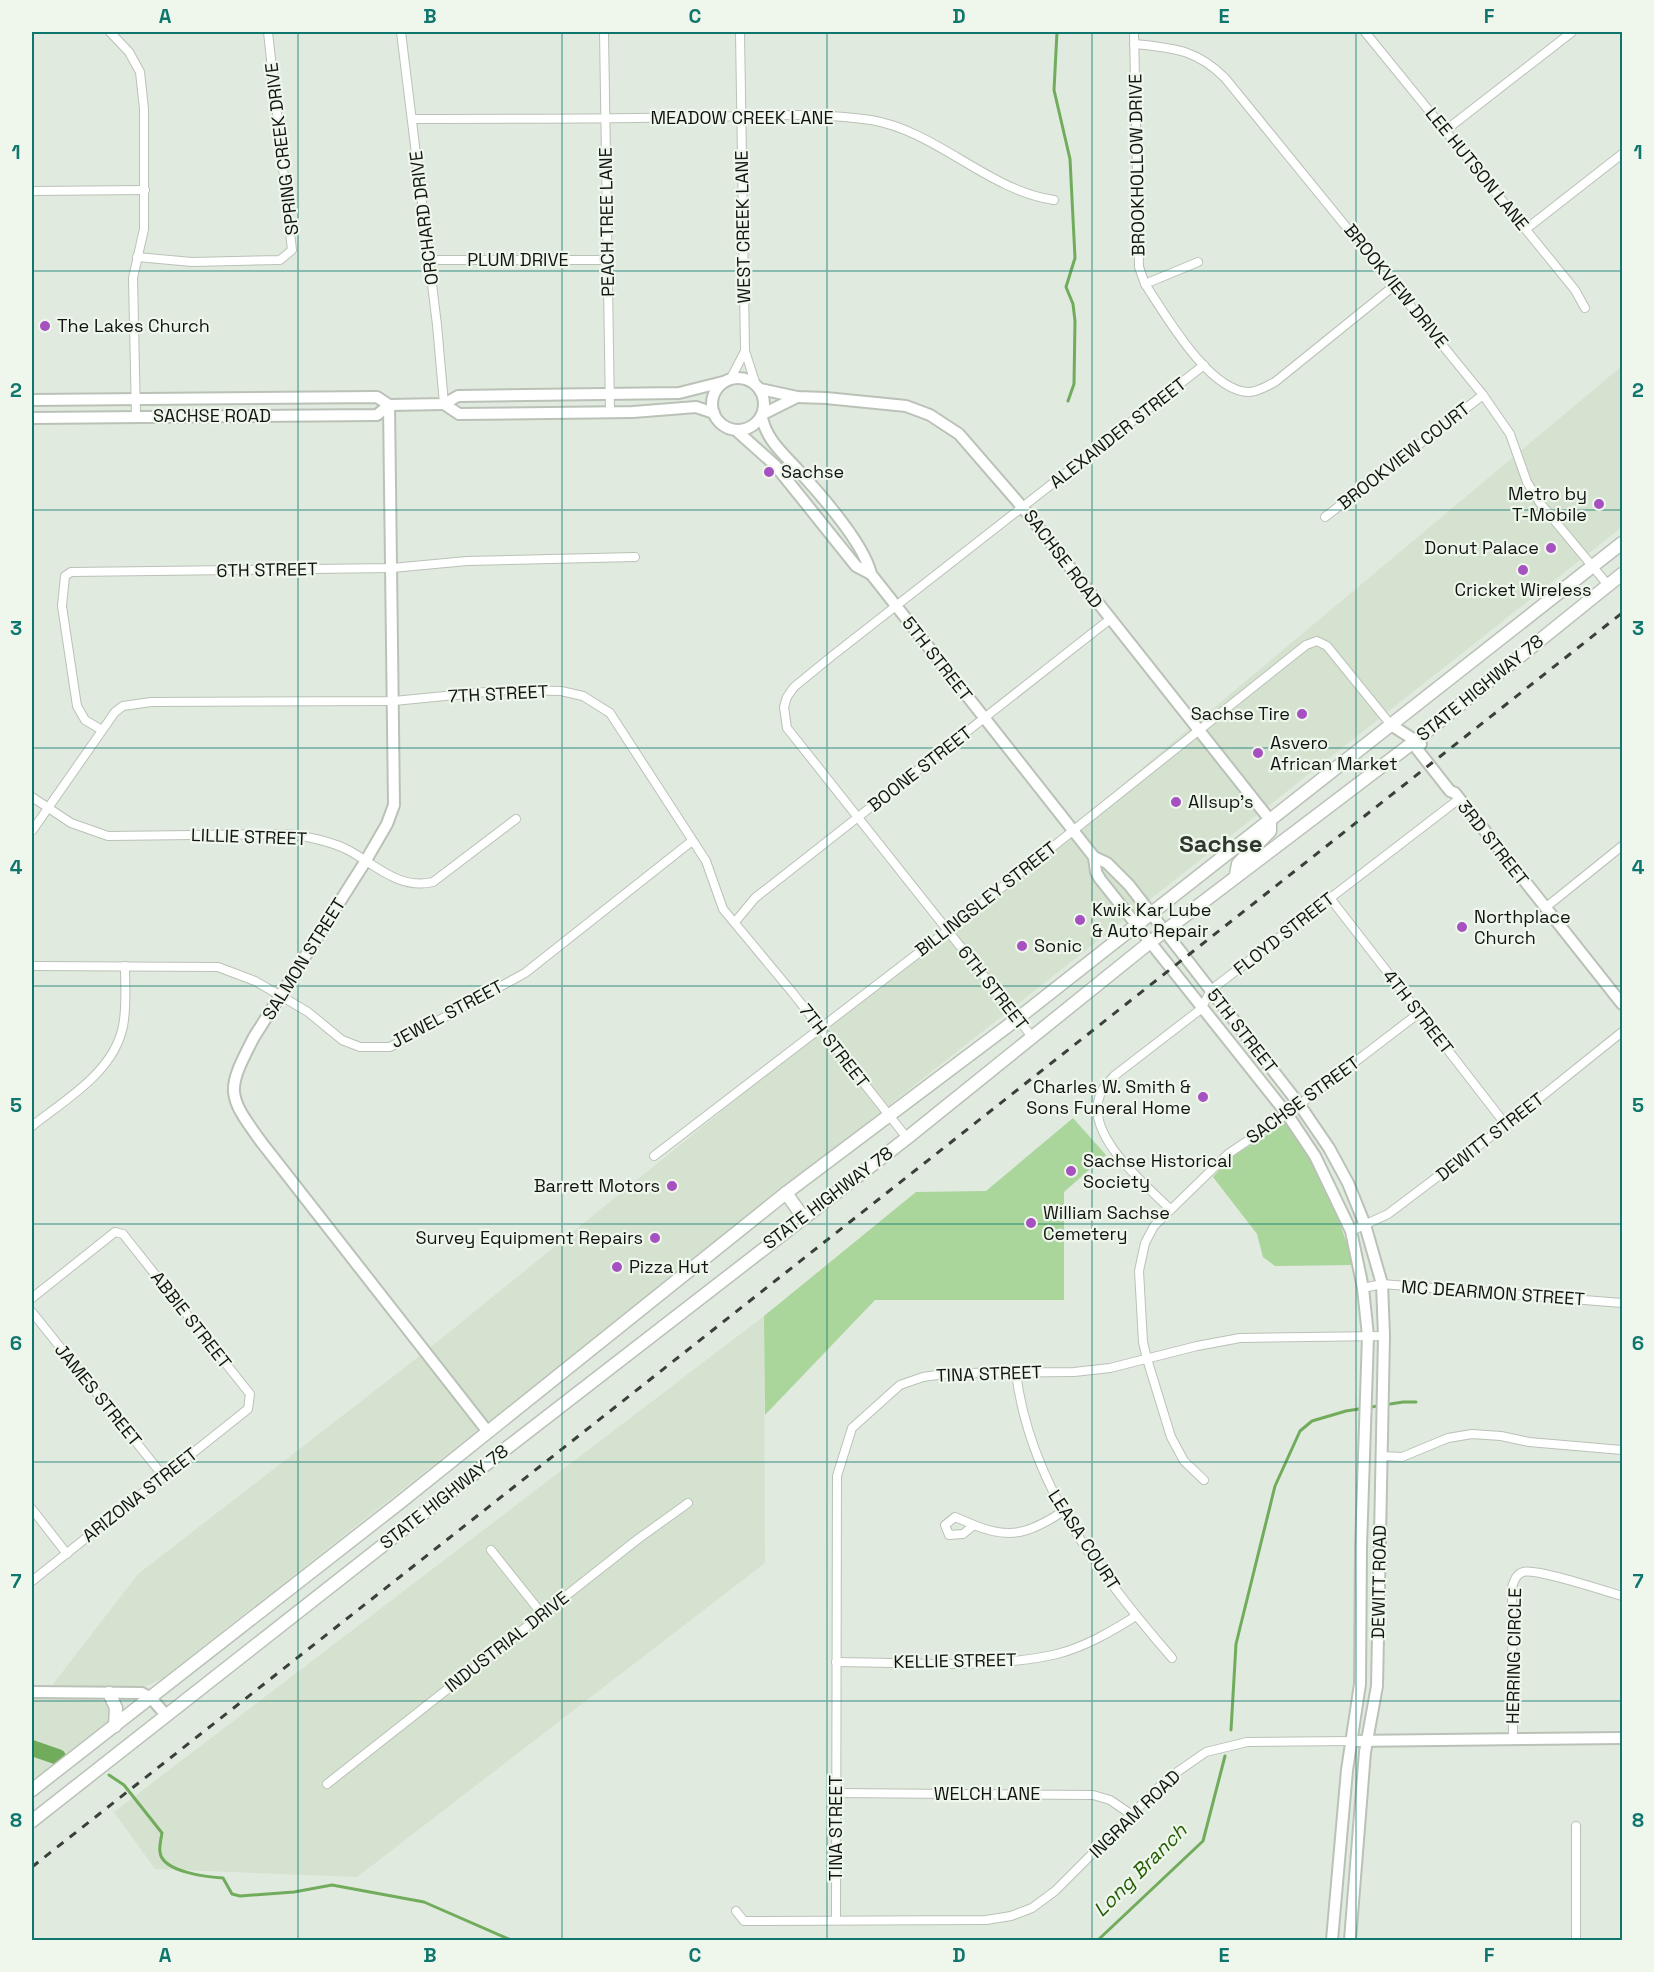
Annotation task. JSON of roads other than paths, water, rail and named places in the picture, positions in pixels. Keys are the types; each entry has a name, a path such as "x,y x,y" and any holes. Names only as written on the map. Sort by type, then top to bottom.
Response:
{"main road":[{"path":"741,377 758,387 763,416 756,424 738,432 724,427 714,413 713,396 727,380 741,377"},
{"name":"SACHSE ROAD","path":"32,400 377,397 389,405 444,404 458,396 679,393 727,380"},
{"name":"SACHSE ROAD","path":"758,387 797,398 826,398 906,406 930,416 959,434 1023,508 1109,620 1270,820"},
{"name":"SACHSE ROAD","path":"763,416 797,398"},
{"name":"SACHSE ROAD","path":"444,404 459,414 610,412 696,406 714,413"},
{"name":"SACHSE ROAD","path":"32,418 377,415 389,405"},
{"name":"SALMON STREET","path":"389,405 394,805 387,824 366,862 254,1037 238,1068 234,1090 237,1109 488,1432"},
{"name":"5TH STREET","path":"763,416 769,437 820,496 868,558 871,574"},
{"name":"5TH STREET","path":"738,432 775,465 856,566 871,574 1094,857 1107,863 1152,913 1299,1104 1339,1166 1365,1225"},
{"name":"STATE HIGHWAY 78","path":"32,1791 488,1432 786,1193 1017,1019 1623,543"},
{"name":"STATE HIGHWAY 78","path":"32,1821 907,1138 1149,943 1415,741 1623,574"},
{"name":"3RD STREET","path":"1391,725 1422,745 1455,787 1457,796 1623,1004"},
{"path":"1236,876 1238,864 1270,831 1270,820"},
{"name":"5TH STREET","path":"1094,857 1096,872 1100,879 1201,1009 1287,1114 1320,1165 1351,1231"},
{"path":"1219,1031 1234,1019"},
{"path":"786,1193 803,1217"},
{"name":"DEWITT ROAD","path":"1350,1941 1368,1741 1374,1701 1382,1456 1384,1336 1382,1284 1365,1225"},
{"name":"DEWITT ROAD","path":"1332,1941 1361,1655 1363,1455 1368,1336 1364,1288 1351,1231"},
{"path":"1363,1455 1382,1456"},
{"path":"1362,1502 1381,1503"},
{"path":"32,1692 142,1693 152,1698 166,1715"},
{"path":"110,1692 116,1708 115,1726"},
{"path":"1358,1699 1374,1701"},
{"name":"INGRAM ROAD","path":"1351,1741 1623,1738"}],"street":[{"path":"110,32 129,52 140,72 144,109 144,229 133,278 136,417"},
{"name":"SPRING CREEK DRIVE","path":"137,257 192,262 280,260 292,250 268,32"},
{"name":"ORCHARD DRIVE","path":"401,32 444,404"},
{"name":"PEACH TREE LANE","path":"604,32 610,412"},
{"name":"WEST CREEK LANE","path":"740,32 745,351 758,387"},
{"name":"BROOKHOLLOW DRIVE","path":"1134,32 1139,267 1145,284 1204,365 1225,384 1239,391 1251,392 1260,389 1275,382 1395,285"},
{"name":"LEE HUTSON LANE","path":"1365,32 1575,290 1585,308"},
{"path":"1446,130 1572,32"},
{"name":"BROOKVIEW DRIVE","path":"1134,44 1192,52 1210,64 1395,285 1483,395 1510,434 1527,482 1540,503 1608,585"},
{"name":"MEADOW CREEK LANE","path":"412,119 789,116 873,121 916,136 1014,189 1036,197 1054,200"},
{"path":"1526,229 1623,154"},
{"path":"32,191 145,190"},
{"name":"PLUM DRIVE","path":"428,260 608,260"},
{"path":"1145,284 1198,262"},
{"name":"WEST CREEK LANE","path":"727,380 745,351"},
{"name":"ALEXANDER STREET","path":"784,707 794,687 1204,365"},
{"name":"BROOKVIEW COURT","path":"1325,517 1483,395"},
{"name":"6TH STREET","path":"100,729 85,720 77,706 63,606 65,576 71,572 392,568 467,561 635,557"},
{"name":"BOONE STREET","path":"735,922 755,898 1109,620"},
{"name":"3RD STREET","path":"1317,641 1328,646 1391,725"},
{"name":"BILLINGSLEY STREET","path":"654,1156 947,931 1306,645 1317,641"},
{"name":"7TH STREET","path":"32,831 100,729 115,711 123,706 151,702 394,701 506,690 561,691 583,696 610,713 706,861 723,909 907,1138"},
{"name":"6TH STREET","path":"784,707 787,728 1033,1038"},
{"name":"FLOYD STREET","path":"1170,1209 1111,1146 1100,1123 1097,1106 1102,1089 1114,1076 1201,1009 1211,990 1457,796"},
{"name":"LILLIE STREET","path":"32,797 71,823 108,836 290,834 312,837 347,850 394,879 412,885 433,882 516,819"},
{"name":"JEWEL STREET","path":"32,966 218,967 255,981 308,1012 342,1041 360,1047 390,1047 525,973 692,841"},
{"path":"1545,908 1623,846"},
{"name":"4TH STREET","path":"1330,898 1506,1125"},
{"path":"32,1126 94,1077 109,1056 123,1029 126,1007 125,966"},
{"name":"SACHSE STREET","path":"1204,1480 1184,1461 1171,1437 1147,1359 1143,1342 1139,1272 1145,1243 1154,1226 1228,1154 1287,1114 1419,1013"},
{"name":"DEWITT STREET","path":"1351,1231 1388,1214 1506,1125 1623,1032"},
{"name":"ABBIE STREET","path":"32,1298 115,1232 123,1234 250,1394 248,1409"},
{"name":"MC DEARMON STREET","path":"1364,1288 1382,1284 1623,1303"},
{"name":"JAMES STREET","path":"32,1312 164,1477"},
{"name":"TINA STREET","path":"836,1920 837,1476 852,1428 900,1385 923,1377 951,1373 1074,1372 1110,1368 1197,1346 1240,1338 1384,1336"},
{"name":"LEASA COURT","path":"1016,1372 1031,1437 1048,1485 1062,1512 1136,1616 1172,1658"},
{"name":"ARIZONA STREET","path":"32,1581 248,1409"},
{"path":"1382,1456 1402,1457 1448,1438 1472,1434 1501,1436 1529,1442 1623,1450"},
{"name":"INDUSTRIAL DRIVE","path":"327,1784 674,1511 688,1503"},
{"path":"32,1509 67,1554"},
{"path":"974,1525 1007,1535 1043,1524 1062,1512"},
{"path":"491,1550 542,1614"},
{"name":"HERRING CIRCLE","path":"1513,1739 1512,1587 1517,1576 1523,1572 1539,1573 1623,1596"},
{"name":"KELLIE STREET","path":"836,1662 1006,1662 1058,1654 1108,1633 1136,1616"},
{"name":"INGRAM ROAD","path":"736,1911 744,1921 986,1920 1011,1916 1032,1908 1054,1891 1167,1779 1190,1761 1225,1745 1247,1742 1351,1741"},
{"name":"WELCH LANE","path":"836,1793 1083,1794 1110,1800 1132,1815"},
{"path":"1575,1826 1576,1941"}],"waterway":[{"path":"1057,32 1054,90 1070,159 1075,258 1066,287 1073,304 1075,321 1074,384 1068,401"},
{"path":"1231,1730 1236,1644 1275,1486 1300,1431 1312,1421 1346,1411 1416,1402"},
{"name":"Long Branch","path":"32,1748 58,1757"},
{"name":"Long Branch","path":"1098,1940 1203,1841 1225,1756"},
{"name":"Long Branch","path":"109,1775 124,1785 162,1833 160,1850 163,1859 168,1864 186,1872 223,1878 232,1894 240,1896 294,1892 332,1885 424,1902 511,1940"}],"railway":[{"path":"32,1867 1622,613"}],"place":[{"name":"The Lakes Church","path":"45,326"},
{"name":"Sachse","path":"769,472"},
{"name":"Metro by T-Mobile","path":"1599,504"},
{"name":"Donut Palace","path":"1551,548"},
{"name":"Cricket Wireless","path":"1523,570"},
{"name":"Sachse Tire","path":"1302,714"},
{"name":"Asvero African Market","path":"1258,753"},
{"name":"Allsup's","path":"1176,802"},
{"name":"Kwik Kar Lube & Auto Repair","path":"1080,920"},
{"name":"Northplace Church","path":"1462,927"},
{"name":"Sonic","path":"1022,946"},
{"name":"Charles W. Smith & Sons Funeral Home","path":"1203,1097"},
{"name":"Sachse Historical Society","path":"1071,1171"},
{"name":"Barrett Motors","path":"672,1186"},
{"name":"William Sachse Cemetery","path":"1031,1223"},
{"name":"Survey Equipment Repairs","path":"655,1238"},
{"name":"Pizza Hut","path":"617,1267"}],"district":[{"name":"Sachse","path":"1221,844"}]}
